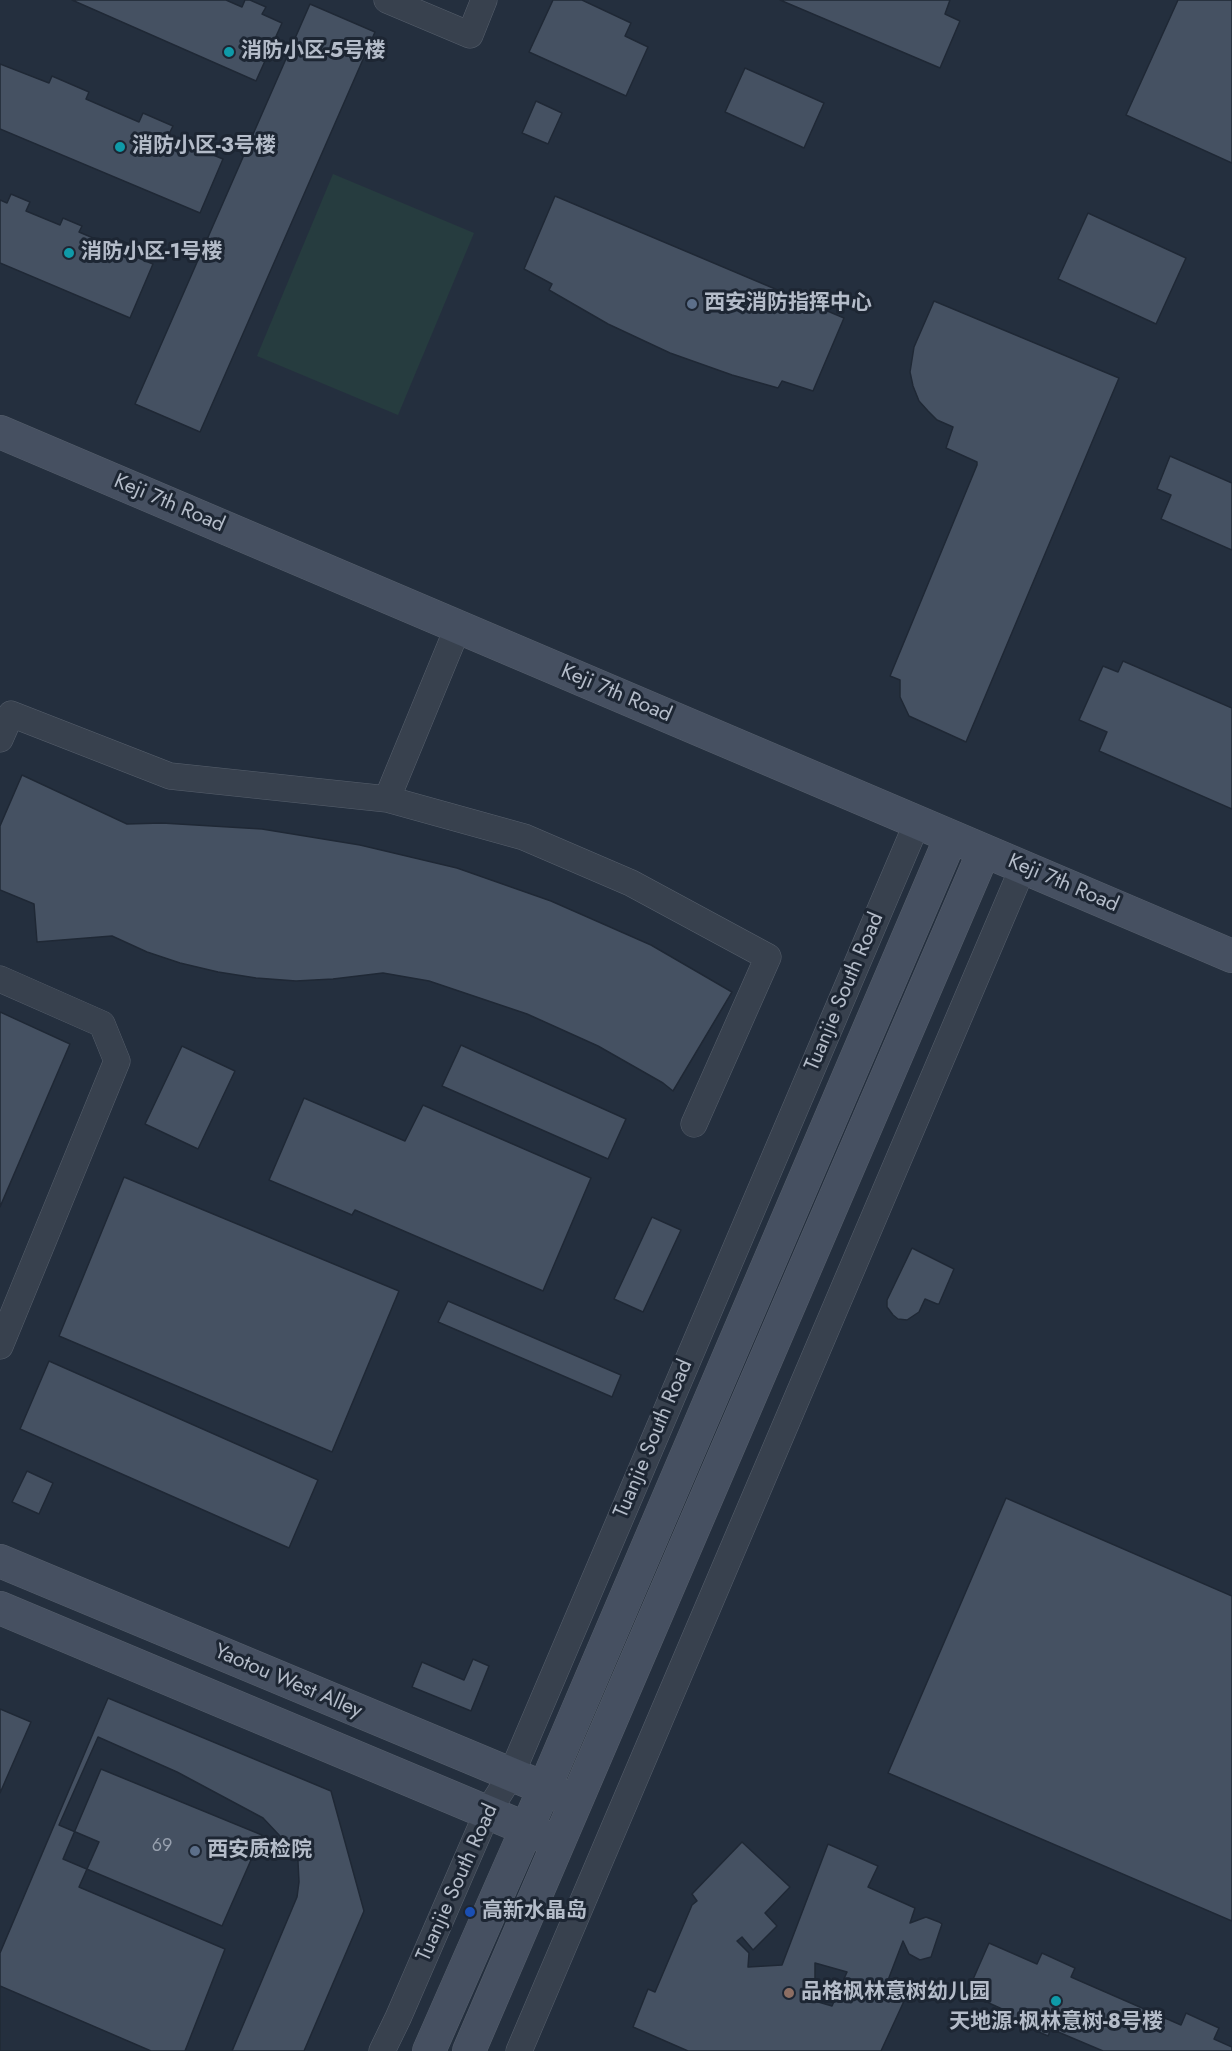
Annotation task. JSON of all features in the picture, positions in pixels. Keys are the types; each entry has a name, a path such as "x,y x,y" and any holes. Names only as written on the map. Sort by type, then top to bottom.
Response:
{"main road":[{"name":"Keji 7th Road","path":"0,432 1232,956"},
{"name":"Tuanjie South Road","path":"429,2051 544,1789 951,837"},
{"path":"469,2051 984,851"},
{"name":"Yaotou West Alley","path":"0,1561 576,1802"},
{"name":"Yaotou West Alley","path":"0,1608 558,1842"}],"street":[{"path":"387,0 470,35 484,0"},
{"path":"387,799 458,627"},
{"path":"0,739 11,714 170,776 387,799 524,837 631,883 768,957 694,1124"},
{"name":"Tuanjie South Road","path":"382,2051 487,1813 511,1775 918,823"},
{"path":"519,2051 1023,867"},
{"path":"0,979 102,1024 117,1061 0,1346"}],"green space":[{"path":"333,174 474,233 398,415 257,356"}],"building":[{"name":"消防小区-5号楼","path":"72,0 226,0 242,7 245,0 250,0 266,7 262,14 282,23 256,81"},
{"path":"553,0 582,0 631,23 625,36 648,47 626,96 529,52"},
{"path":"780,0 950,0 945,14 960,21 940,68"},
{"path":"1178,0 1232,0 1232,163 1126,115"},
{"path":"310,4 375,32 200,432 135,404"},
{"name":"消防小区-3号楼","path":"0,64 49,83 52,76 89,92 86,99 139,122 143,113 173,126 168,136 223,159 200,213 0,129"},
{"path":"745,68 824,103 804,148 725,112"},
{"path":"536,101 562,113 548,144 522,133"},
{"name":"消防小区-1号楼","path":"11,194 30,202 26,211 60,225 63,218 82,226 79,232 117,248 120,240 140,249 136,257 153,264 130,318 0,263 0,200 7,203"},
{"name":"西安消防指挥中心","path":"555,196 844,318 813,391 782,381 778,388 732,375 670,353 608,324 549,290 552,284 524,269"},
{"path":"1088,213 1186,258 1156,324 1058,279"},
{"path":"934,301 1119,378 966,742 909,716 900,697 900,680 890,676 977,465 977,462 946,448 953,427 937,420 928,411 919,401 913,386 910,372 914,347"},
{"path":"1170,456 1232,483 1232,550 1161,519 1171,495 1157,489"},
{"path":"1123,661 1232,708 1232,809 1099,751 1107,732 1079,720 1103,666 1118,672"},
{"path":"22,775 127,824 162,823 262,829 360,845 457,868 551,901 651,945 732,992 673,1091 598,1046 527,1014 429,981 383,973 296,981 256,978 180,963 147,952 112,936 37,942 34,904 0,890 0,826"},
{"path":"0,1012 70,1044 0,1207"},
{"path":"461,1045 626,1119 608,1159 442,1086"},
{"path":"182,1046 235,1071 198,1149 145,1124"},
{"path":"304,1098 405,1141 423,1105 591,1178 543,1291 355,1210 352,1215 269,1180"},
{"path":"124,1177 399,1291 332,1452 59,1336"},
{"path":"652,1217 681,1230 643,1312 614,1299"},
{"path":"912,1248 954,1269 939,1304 925,1299 919,1312 907,1320 898,1319 887,1307 887,1300"},
{"path":"448,1301 621,1375 612,1397 438,1322"},
{"path":"49,1361 318,1480 289,1548 20,1429"},
{"path":"27,1471 53,1483 39,1514 12,1502"},
{"path":"1006,1498 1232,1596 1232,1921 888,1773"},
{"path":"473,1659 489,1666 471,1711 412,1687 422,1662 464,1680"},
{"name":"西安质检院","path":"108,1698 331,1791 364,1911 304,2051 0,2051 0,1953"},
{"path":"0,1709 31,1722 0,1793"},
{"path":"98,1737 177,1772 263,1818 296,1853 299,1882 297,1897 232,2051 185,2051 225,1949 79,1887 99,1842 59,1825"},
{"path":"101,1769 262,1835 222,1926 63,1859"},
{"name":"品格枫林意树幼儿园","path":"742,1842 790,1887 765,1913 777,1926 753,1950 742,1937 737,1941 749,1953 748,1967 782,1965 828,1844 878,1866 868,1887 915,1908 910,1923 926,1917 942,1924 931,1957 920,1960 909,1954 903,1941 885,1988 905,1999 881,2051 688,2051 633,2027 648,1989 655,1992 692,1905 697,1901 692,1894","holes":["815,1963 847,1972 832,2006 815,2001"]},
{"name":"天地源·枫林意树-8号楼","path":"989,1943 1037,1964 1042,1953 1075,1968 1071,1977 1181,2025 1186,2013 1219,2028 1214,2039 1232,2047 1232,2051 1103,2051 1051,2029 1048,2036 1000,2015 1002,2009 967,1993"},
{"path":"0,1986 151,2051 0,2051"}],"place":[{"name":"消防小区-5号楼","path":"229,52"},
{"name":"消防小区-3号楼","path":"120,147"},
{"name":"消防小区-1号楼","path":"69,253"},
{"name":"西安消防指挥中心","path":"692,304"},
{"name":"西安质检院","path":"195,1851"},
{"name":"高新水晶岛","path":"470,1912"},
{"name":"品格枫林意树幼儿园","path":"789,1993"},
{"name":"天地源·枫林意树-8号楼","path":"1056,2001"}]}
